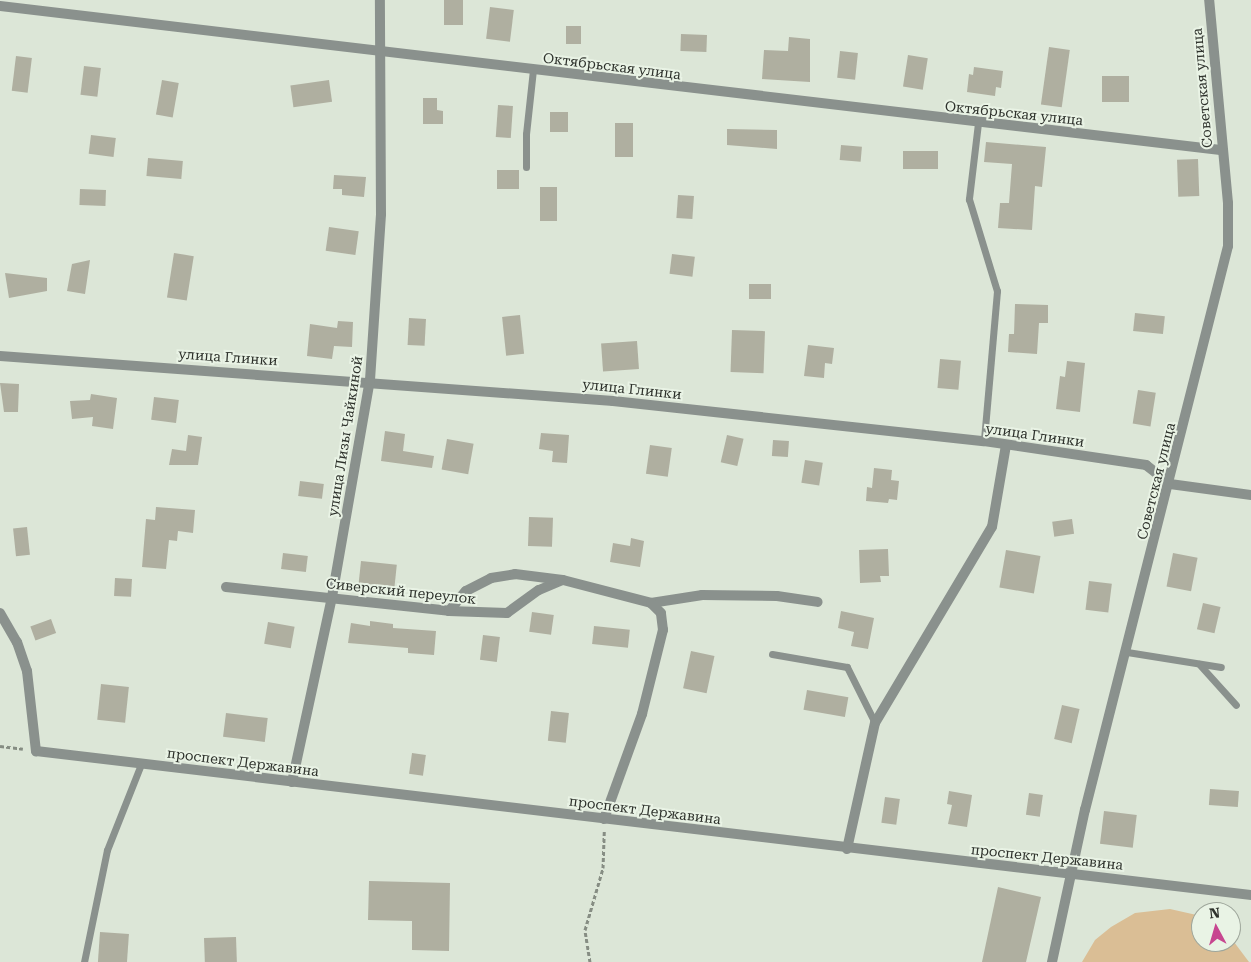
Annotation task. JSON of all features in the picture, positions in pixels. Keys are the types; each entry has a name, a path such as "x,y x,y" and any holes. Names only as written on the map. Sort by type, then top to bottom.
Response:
{"street":[{"name":"улица Лизы Чайкиной","path":"292,782 332,597 370,380 381,214 378,52 380,0"},
{"name":"Советская улица","path":"1052,962 1073,873 1085,810 1170,484 1228,246 1228,203 1221,150 1209,0"},
{"name":"Октябрьская улица","path":"0,6 978,123 1221,150"},
{"name":"улица Глинки","path":"0,356 370,380 613,400 984,442 1146,465 1170,484"},
{"path":"847,849 875,723 992,527 1006,445"},
{"path":"1170,484 1251,495"},
{"path":"449,611 466,591 492,578 515,574 563,580 651,603 702,595 777,596 818,602"},
{"name":"Сиверский переулок","path":"226,587 449,611 507,613 539,590 563,580"},
{"path":"604,819 642,714 663,630 661,613 651,603"},
{"path":"0,613 17,642 26,670 36,751"},
{"name":"проспект Державина","path":"36,751 847,849 1073,873 1251,895"}],"lane":[{"path":"526,167 526,134 533,70"},
{"path":"978,123 970,199 996,291 984,442"},
{"path":"1126,652 1221,667"},
{"path":"772,654 847,667 875,723"},
{"path":"1198,664 1236,705"},
{"path":"84,962 107,850 142,764"}],"path":[{"path":"0,746 36,751"},
{"path":"590,962 585,930 603,868 604,819"}],"shaded area":[{"path":"1170,909 1191,914 1191,952 1241,951 1249,962 1082,962 1095,940 1111,927 1135,913"}],"building":[{"path":"444,0 463,0 463,25 444,25"},
{"path":"490,7 514,10 510,42 486,39"},
{"path":"566,26 581,26 581,44 566,44"},
{"path":"681,34 707,35 706,52 680,51"},
{"path":"789,37 810,39 810,82 762,79 764,50 788,51"},
{"path":"1049,47 1070,50 1062,107 1041,104"},
{"path":"840,51 858,53 855,80 837,78"},
{"path":"908,55 928,58 923,90 903,87"},
{"path":"16,56 32,58 28,93 12,91"},
{"path":"84,66 101,68 97,97 80,95"},
{"path":"974,67 1003,71 1001,88 996,87 995,96 967,92 969,74 973,75"},
{"path":"1102,76 1129,76 1129,102 1102,102"},
{"path":"162,80 179,83 173,117 156,114"},
{"path":"329,80 332,102 293,107 290,85"},
{"path":"423,98 437,98 437,110 443,111 443,124 423,124"},
{"path":"498,105 513,106 511,138 496,137"},
{"path":"550,112 568,112 568,132 550,132"},
{"path":"615,123 633,123 633,157 615,157"},
{"path":"727,129 777,130 777,149 727,145"},
{"path":"91,135 116,138 113,157 89,154"},
{"path":"986,142 1046,147 1042,187 1035,186 1032,230 998,228 1000,203 1009,203 1012,164 984,162"},
{"path":"841,145 862,147 861,162 840,160"},
{"path":"903,151 938,151 938,169 903,169"},
{"path":"148,158 183,161 181,179 146,176"},
{"path":"1198,159 1199,196 1178,197 1177,160"},
{"path":"497,170 519,170 519,189 497,189"},
{"path":"334,175 366,177 364,197 342,195 342,189 333,189"},
{"path":"540,187 557,187 557,221 540,221"},
{"path":"80,189 106,190 105,206 79,205"},
{"path":"678,195 694,196 692,219 676,218"},
{"path":"329,227 359,231 355,255 326,251"},
{"path":"174,253 194,256 187,301 167,297"},
{"path":"672,254 695,257 692,277 670,274"},
{"path":"90,260 85,294 67,291 72,264"},
{"path":"5,273 47,278 47,291 9,298"},
{"path":"749,284 771,284 771,299 749,299"},
{"path":"1015,304 1048,305 1048,323 1039,323 1037,354 1008,352 1009,334 1014,334"},
{"path":"1135,313 1165,316 1163,334 1133,331"},
{"path":"520,315 524,354 506,356 502,317"},
{"path":"409,318 426,319 425,346 408,345"},
{"path":"338,321 353,322 352,347 334,346 332,359 307,356 310,324 337,328"},
{"path":"732,330 765,331 764,373 731,372"},
{"path":"637,341 639,369 603,371 601,344"},
{"path":"808,345 834,348 832,364 825,363 824,378 804,376"},
{"path":"940,359 961,361 958,390 937,388"},
{"path":"1067,361 1085,363 1080,412 1056,409 1060,376 1065,377"},
{"path":"0,383 19,384 18,412 4,412"},
{"path":"1138,390 1156,393 1150,426 1133,424"},
{"path":"91,394 117,398 113,429 92,426 93,417 72,419 70,401 90,400"},
{"path":"154,397 179,400 176,423 151,420"},
{"path":"385,431 405,434 403,451 434,456 432,468 381,461"},
{"path":"541,433 569,435 567,463 552,462 553,451 539,449"},
{"path":"188,435 202,437 198,465 169,465 172,449 186,451"},
{"path":"727,435 744,439 737,466 721,462"},
{"path":"447,439 474,444 468,474 442,470"},
{"path":"773,440 789,441 788,457 772,456"},
{"path":"650,445 672,448 668,477 646,474"},
{"path":"805,460 823,463 819,486 801,483"},
{"path":"874,468 892,470 891,480 899,481 897,500 889,499 888,503 866,501 867,487 872,488"},
{"path":"300,481 324,484 322,499 298,496"},
{"path":"156,507 195,510 193,533 178,531 177,541 169,540 166,569 142,567 146,519 155,520"},
{"path":"529,517 553,518 552,547 528,546"},
{"path":"1072,519 1074,534 1054,537 1052,522"},
{"path":"27,527 30,555 16,556 13,528"},
{"path":"631,538 644,541 640,567 610,562 613,543 630,546"},
{"path":"888,549 889,576 880,576 881,582 860,583 859,550"},
{"path":"1006,550 1040,556 1034,594 999,587"},
{"path":"283,553 308,556 306,572 281,569"},
{"path":"1173,553 1198,558 1191,591 1167,586"},
{"path":"361,561 397,565 395,587 359,583"},
{"path":"115,578 132,579 131,597 114,596"},
{"path":"1089,581 1112,584 1108,613 1085,610"},
{"path":"1203,603 1221,607 1214,633 1197,629"},
{"path":"841,611 874,618 868,649 851,646 854,632 838,628"},
{"path":"532,612 554,615 551,635 529,632"},
{"path":"51,619 56,633 35,641 30,627"},
{"path":"370,621 393,624 393,628 436,631 434,655 408,653 408,648 348,643 351,623 370,626"},
{"path":"268,622 295,627 291,648 264,644"},
{"path":"594,626 630,630 628,648 592,644"},
{"path":"483,635 500,637 497,662 480,660"},
{"path":"691,651 714,656 707,693 683,688"},
{"path":"101,684 129,687 125,723 97,720"},
{"path":"807,690 848,697 845,717 804,710"},
{"path":"1062,705 1080,709 1072,743 1054,739"},
{"path":"551,711 569,713 566,743 548,741"},
{"path":"226,713 268,718 265,742 223,737"},
{"path":"412,753 426,755 423,776 409,774"},
{"path":"1210,789 1239,791 1238,807 1209,805"},
{"path":"949,791 972,795 967,827 948,824 952,805 947,804"},
{"path":"1029,793 1043,795 1040,817 1026,815"},
{"path":"885,797 900,799 896,825 881,823"},
{"path":"1104,811 1137,815 1133,848 1100,844"},
{"path":"369,881 450,883 449,951 412,950 412,921 368,920"},
{"path":"998,887 1041,897 1026,962 982,962"},
{"path":"100,932 129,934 127,962 98,962"},
{"path":"236,937 237,962 205,962 204,938"}]}
